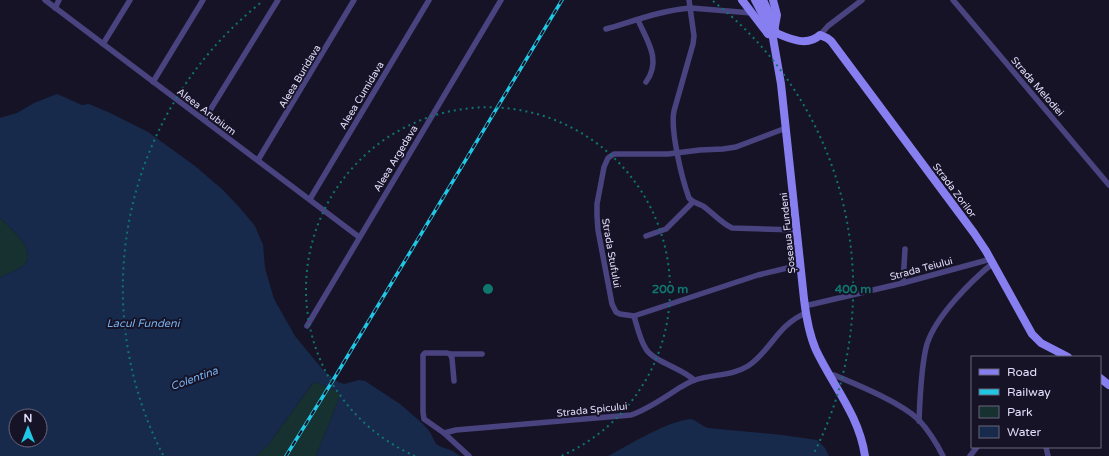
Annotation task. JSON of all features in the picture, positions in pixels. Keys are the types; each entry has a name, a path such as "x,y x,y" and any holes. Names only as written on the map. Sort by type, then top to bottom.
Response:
{"main road":[{"path":"742,0 774,43"},
{"name":"Șoseaua Fundeni","path":"755,0 764,6 775,31 785,84 809,304 817,342 834,375 854,408 860,422 869,456"},
{"name":"Șoseaua Fundeni","path":"773,0 777,15 775,31"},
{"name":"Șoseaua Fundeni","path":"764,6 774,43 781,84 800,264 810,335 816,349 854,417 864,456"},
{"path":"775,31 792,39 804,42 812,41 820,35"},
{"name":"Strada Zorilor","path":"820,35 831,41 969,225 992,261 1032,334 1041,343 1058,355"},
{"path":"1101,379 1109,385"}],"street":[{"name":"Aleea Arubium","path":"45,0 310,199 358,237"},
{"path":"54,8 59,0"},
{"path":"103,44 130,0"},
{"path":"153,82 203,0"},
{"path":"204,120 278,0"},
{"name":"Aleea Buridava","path":"258,160 354,0"},
{"name":"Aleea Cumidava","path":"310,199 429,0"},
{"name":"Aleea Argedava","path":"306,326 501,0"},
{"path":"689,0 694,36 693,44 673,116 678,153 687,194 693,202 702,205 726,225 732,228 797,230"},
{"path":"820,35 828,26 862,0"},
{"name":"Strada Melodiei","path":"952,0 1109,185"},
{"path":"606,29 668,11 691,8 752,13"},
{"path":"638,20 654,58 652,71 646,82"},
{"path":"678,153 736,147 786,128"},
{"name":"Strada Stufului","path":"634,316 620,314 612,304 598,230 597,216 597,204 604,167 608,158 614,154 678,153"},
{"path":"646,236 666,230 693,202"},
{"path":"903,283 905,249"},
{"path":"919,421 926,347 931,335 951,304 992,261"},
{"name":"Strada Teiului","path":"809,304 992,261"},
{"path":"694,380 685,373 648,352 643,344 634,316 758,275 800,264"},
{"name":"Strada Spicului","path":"444,433 456,430 631,415 694,380 730,374 749,365 756,360 785,326 797,317 806,313"},
{"path":"469,456 444,433 428,423 423,416 424,355 427,352 482,354"},
{"path":"450,354 452,358 454,381"},
{"path":"834,375 899,406 919,421 929,433 943,456"},
{"path":"970,456 976,448"}],"green space":[{"path":"0,218 23,242 27,249 28,256 26,263 20,268 0,278"},
{"path":"315,382 337,391 340,396 316,456 256,456 268,445"}],"water":[{"name":"Lacul Fundeni","path":"57,94 82,105 89,104 148,132 195,166 223,190 255,226 263,245 265,268 274,299 295,336 323,370 338,382 344,384 359,380 365,381 400,404 422,423 430,432 436,444 453,451 460,456 316,456 340,396 337,391 315,382 312,384 268,445 256,456 0,456 0,278 20,268 26,263 28,256 27,249 23,242 0,218 0,118 17,113 34,103"},
{"path":"691,419 708,428 817,440 825,448 829,456 608,456 670,424"}],"railway":[{"path":"286,456 562,0"}],"water label":[{"name":"Colentina","path":"194,378"}]}
